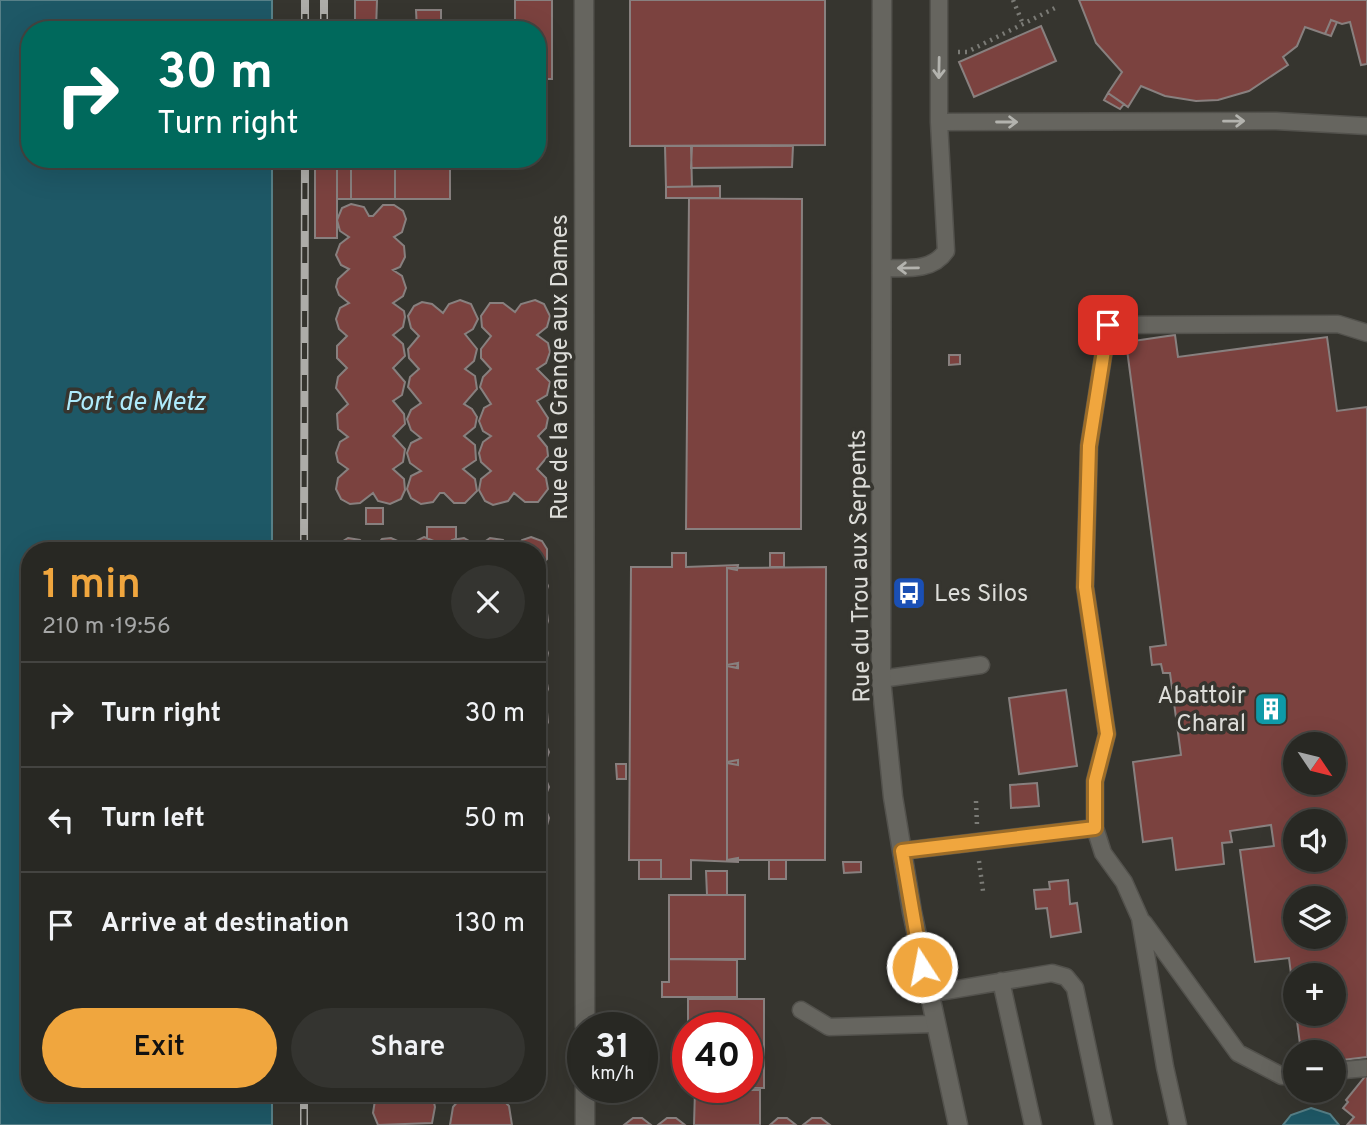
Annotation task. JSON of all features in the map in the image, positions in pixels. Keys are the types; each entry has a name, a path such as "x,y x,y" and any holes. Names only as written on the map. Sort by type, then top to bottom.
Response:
{"street":[{"name":"Rue de la Grange aux Dames","path":"583,0 585,1012"},
{"name":"Rue du Trou aux Serpents","path":"882,0 881,679 902,851 933,1024 958,1125"},
{"path":"585,1103 585,1125"}],"lane":[{"path":"882,268 924,268 941,259 946,251 939,122 939,0"},
{"path":"939,122 1276,121 1367,126"},
{"path":"1283,1076 1238,1053 1140,918 1124,882 1103,853 1095,828 1095,781 1107,734 1085,587 1089,446 1108,325 1338,324 1367,334"},
{"path":"881,679 981,666"},
{"path":"902,851 1095,828"},
{"path":"1140,918 1165,1067 1178,1125"},
{"path":"928,994 1052,973 1066,977 1075,988 1104,1125"},
{"path":"1001,981 1033,1125"},
{"path":"801,1010 829,1027 933,1024"},
{"path":"1346,1070 1367,1068"}],"path":[{"path":"1013,0 1023,24"},
{"path":"939,52 967,52 1057,7"}],"water":[{"name":"Port de Metz","path":"0,0 272,0 272,21 21,21 21,168 272,168 272,542 21,542 21,1102 272,1102 272,1125 0,1125"},
{"path":"1311,1108 1330,1114 1339,1125 1283,1125 1291,1115"}],"building":[{"path":"355,0 377,0 376,21 355,21"},
{"path":"515,0 552,0 552,79 546,79 546,21 515,21"},
{"path":"630,0 825,0 825,145 630,146"},
{"path":"1079,0 1367,0 1367,64 1361,65 1350,22 1342,24 1331,20 1325,34 1305,27 1297,46 1283,57 1288,65 1249,91 1218,100 1196,101 1165,96 1141,86 1128,107 1108,93 1122,72 1096,43"},
{"path":"416,10 441,10 441,21 417,21"},
{"path":"1331,20 1337,22 1331,36 1325,34"},
{"path":"1041,26 1056,61 974,97 959,62"},
{"path":"1108,93 1124,104 1120,109 1104,100"},
{"path":"665,146 691,146 692,187 666,187"},
{"path":"692,146 793,146 792,167 691,168"},
{"path":"315,168 337,168 337,238 315,238"},
{"path":"337,168 351,168 351,199 337,199"},
{"path":"351,168 395,168 395,199 351,199"},
{"path":"395,168 450,168 450,199 395,199"},
{"path":"720,186 720,198 666,198 666,187"},
{"path":"689,198 802,199 801,529 686,529"},
{"path":"351,204 364,207 369,216 373,216 383,205 394,205 403,211 406,219 402,232 394,237 404,246 405,257 400,267 393,270 402,276 406,288 403,296 393,303 404,311 405,317 403,327 393,335 403,344 405,356 393,368 405,382 402,395 393,401 404,414 405,424 393,436 405,449 403,462 393,469 404,479 405,490 401,499 390,504 378,501 373,493 360,503 350,504 341,499 336,489 338,478 348,469 338,462 336,453 340,442 348,437 338,429 337,414 348,404 336,388 338,377 347,368 337,358 337,346 347,336 339,329 336,319 340,308 349,303 339,295 336,287 338,279 349,269 341,265 336,255 340,244 349,237 340,231 337,220 342,208"},
{"path":"460,300 471,304 478,319 473,329 465,334 477,349 474,361 465,369 475,376 477,389 464,404 472,409 477,417 475,427 464,436 475,445 476,460 463,469 475,479 477,491 465,503 454,503 444,493 440,493 433,502 421,504 411,498 407,489 411,476 421,471 410,463 407,453 411,443 421,438 411,430 407,419 411,410 421,403 408,387 410,377 419,369 409,358 408,349 419,336 411,328 408,316 414,306 422,302 432,304 443,313 449,304"},
{"path":"535,300 544,304 550,316 547,327 537,335 548,343 550,352 546,363 537,369 550,382 547,395 537,401 548,418 546,428 538,436 547,447 548,456 537,469 546,478 548,489 538,502 525,502 514,493 508,501 493,505 485,501 479,490 481,479 491,471 481,462 479,453 483,442 491,436 483,431 479,421 484,408 491,404 480,387 483,377 491,369 481,358 481,349 491,336 482,327 481,316 490,303 503,303 515,312 521,304"},
{"name":"Abattoir Charal","path":"1175,335 1178,357 1327,337 1337,411 1367,407 1367,1057 1346,1060 1346,1040 1299,1040 1298,1026 1346,1026 1346,963 1290,963 1289,958 1255,962 1240,850 1274,846 1271,825 1230,831 1232,842 1222,843 1224,864 1176,870 1172,838 1143,842 1133,762 1181,755 1170,673 1163,673 1161,664 1152,665 1150,647 1166,645 1126,342"},
{"path":"949,355 960,355 960,364 949,365"},
{"path":"366,508 383,508 383,524 366,524"},
{"path":"427,527 456,527 456,538 451,542 431,542 427,538"},
{"path":"424,537 435,542 414,542"},
{"path":"531,537 543,542 521,542"},
{"path":"348,538 362,542 342,542"},
{"path":"391,538 400,542 380,542 382,539"},
{"path":"464,538 471,542 450,542 452,540"},
{"path":"490,538 505,542 484,542"},
{"path":"672,553 686,553 686,567 738,565 737,570 727,568 727,665 738,663 738,668 727,666 727,762 738,760 738,765 727,763 727,860 738,858 738,862 691,860 691,879 661,879 661,860 629,860 631,567 672,567"},
{"path":"770,553 784,553 784,567 770,567"},
{"path":"826,567 825,860 727,860 727,763 738,765 738,760 727,762 727,666 737,668 738,663 727,665 727,568"},
{"path":"1066,690 1077,766 1019,774 1009,698"},
{"path":"616,764 626,764 626,779 617,779"},
{"path":"1037,783 1039,806 1011,808 1010,785"},
{"path":"639,860 661,860 661,879 639,879"},
{"path":"769,860 786,860 786,879 769,879"},
{"path":"843,862 861,862 861,872 844,873"},
{"path":"706,871 727,871 727,895 707,895"},
{"path":"1068,880 1070,904 1077,903 1081,932 1051,937 1047,908 1036,909 1034,890 1050,889 1049,882"},
{"path":"669,895 745,895 745,959 669,959"},
{"path":"669,959 737,960 737,997 662,997 662,982 669,982"},
{"path":"688,999 764,999 764,1088 763,1012 688,1012"},
{"path":"1367,1074 1367,1125 1347,1125 1354,1117 1343,1108 1348,1102 1346,1100"},
{"path":"375,1102 434,1102 435,1107 432,1123 378,1125 373,1113"},
{"path":"457,1102 505,1102 509,1106 512,1125 450,1125 453,1107"},
{"path":"695,1103 760,1103 760,1125 694,1125"},
{"path":"633,1118 642,1118 651,1125 624,1125"},
{"path":"667,1118 676,1118 685,1125 658,1125"},
{"path":"778,1118 787,1118 796,1125 770,1125"},
{"path":"812,1118 821,1118 830,1125 803,1125"}],"railway":[{"path":"305,0 305,21"},
{"path":"324,0 324,21"},
{"path":"304,542 305,168"},
{"path":"304,1102 304,1125"}],"place":[{"name":"Les Silos","path":"909,593"},
{"name":"Abattoir Charal","path":"1271,709"}],"route":[{"path":"922,967 902,851 1095,828 1095,781 1107,734 1102,684 1085,587 1089,446 1100,362 1108,325"}]}
